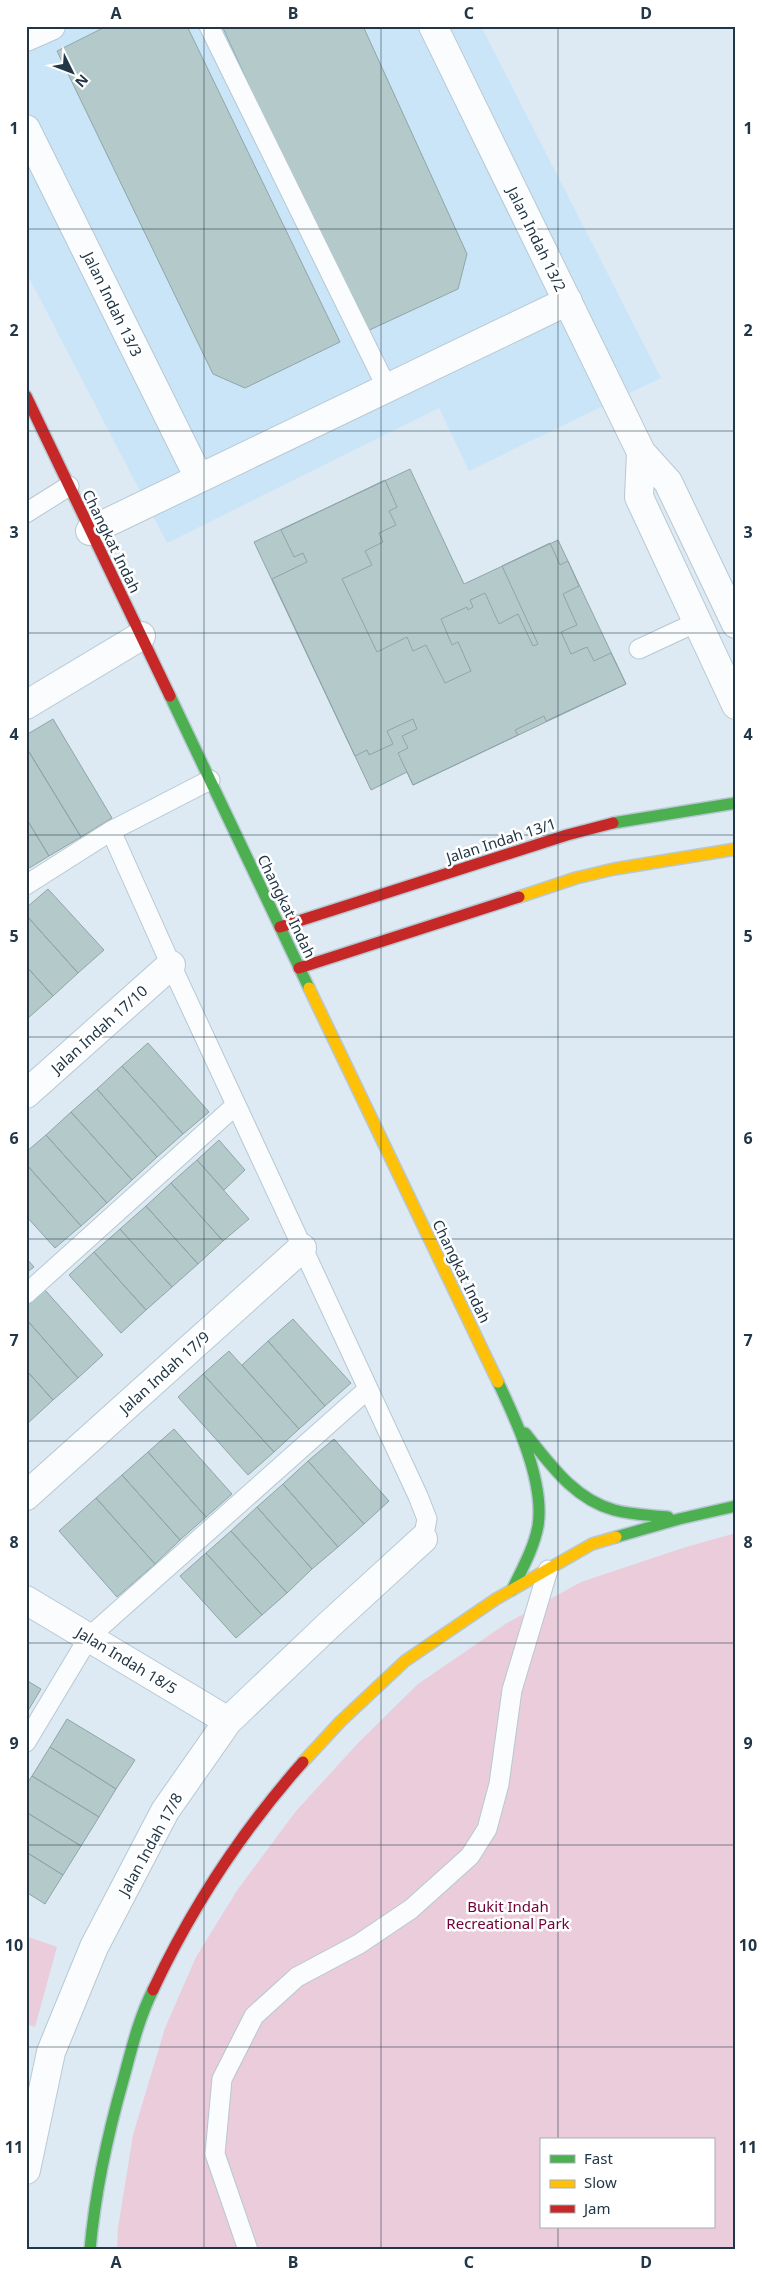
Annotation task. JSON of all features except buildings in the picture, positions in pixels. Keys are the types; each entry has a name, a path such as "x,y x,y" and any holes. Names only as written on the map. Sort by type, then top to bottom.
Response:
{"street":[{"path":"26,37 51,26"},
{"name":"Jalan Indah 13/2","path":"433,26 642,452 668,482 736,624"},
{"name":"Jalan Indah 13/3","path":"26,129 199,478"},
{"path":"90,531 568,302"},
{"name":"Changkat Indah","path":"26,396 520,1428 535,1490 539,1518 531,1547 512,1590"},
{"path":"642,452 639,497 736,705"},
{"path":"26,706 141,636"},
{"name":"Jalan Indah 13/1","path":"280,928 576,832 603,825 736,802"},
{"path":"300,968 576,878 614,868 736,849"},
{"name":"Jalan Indah 17/10","path":"26,1094 171,965"},
{"name":"Jalan Indah 17/9","path":"26,1496 302,1248"},
{"name":"Changkat Indah","path":"520,1428 562,1477 583,1497 613,1510 679,1519"},
{"path":"90,2250 92,2225 111,2122 141,2014 172,1949 214,1875 274,1795 340,1722 405,1661 512,1590 592,1544 679,1519 736,1506"},
{"name":"Jalan Indah 17/8","path":"26,2170 51,2052 94,1947 165,1811 228,1721 423,1539"},
{"name":"Jalan Indah 18/5","path":"26,1600 228,1721"}],"lane":[{"path":"210,26 387,388"},
{"path":"26,513 69,486"},
{"path":"639,650 697,622"},
{"path":"26,885 111,831 210,780"},
{"path":"111,831 171,965 428,1519 423,1539"},
{"path":"26,1294 236,1105"},
{"path":"26,1742 89,1637 368,1389"},
{"path":"248,2250 215,2154 222,2079 254,2016 290,1983 297,1977 359,1944 411,1909 470,1856 486,1829 500,1784 512,1690 548,1570"}],"shaded area":[{"path":"26,26 481,26 661,378 469,471 439,408 167,543 26,272"}],"green space":[{"name":"Bukit Indah Recreational Park","path":"736,1533 736,2250 117,2250 118,2228 133,2135 165,2028 196,1957 238,1889 296,1811 359,1742 418,1684 507,1623 581,1582 686,1547"},
{"path":"26,1936 57,1947 35,2027 26,2024"}],"traffic: fast":[{"path":"170,696 309,988"},
{"path":"613,823 736,803"},
{"path":"498,1382 513,1414 527,1452 533,1471 539,1509 538,1526 534,1542 512,1590"},
{"path":"525,1433 564,1479 587,1498 600,1505 621,1512 668,1517"},
{"path":"616,1537 679,1519 736,1506"},
{"path":"90,2250 99,2185 113,2120 136,2033 153,1990"}],"traffic: slow":[{"path":"519,897 576,878 614,869 736,849"},
{"path":"309,988 498,1382"},
{"path":"303,1762 340,1722 405,1661 496,1599 592,1544 616,1537"}],"traffic: jam":[{"path":"26,396 170,696"},
{"path":"280,927 567,835 613,823"},
{"path":"299,968 519,897"},
{"path":"153,1990 184,1929 220,1871 259,1815 303,1762"}]}
